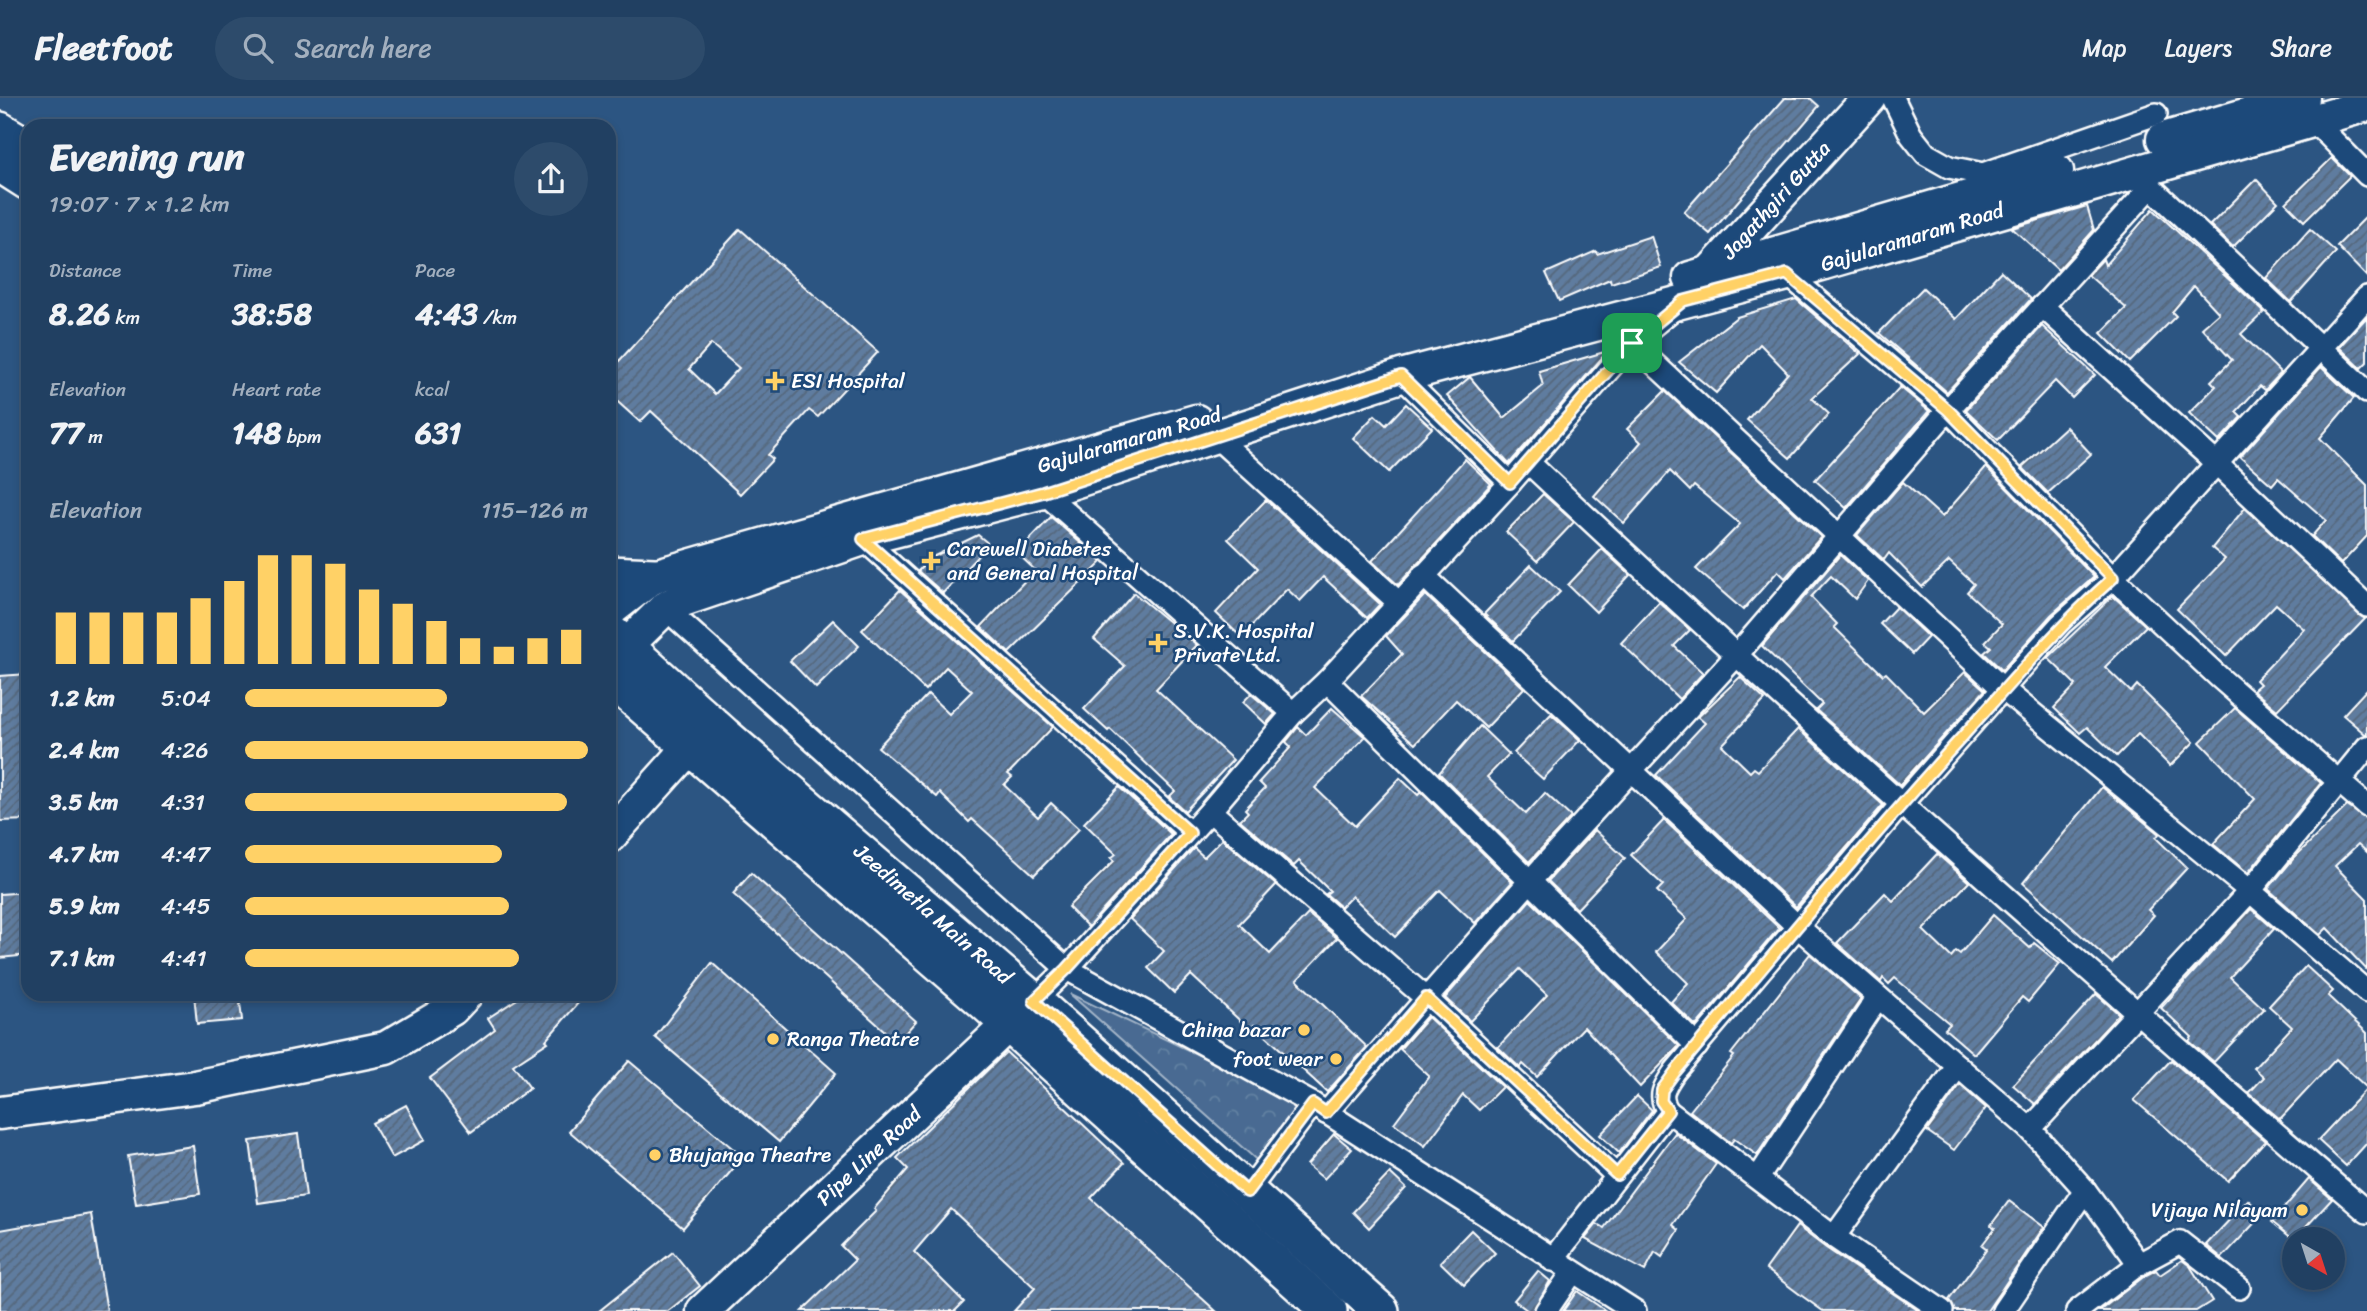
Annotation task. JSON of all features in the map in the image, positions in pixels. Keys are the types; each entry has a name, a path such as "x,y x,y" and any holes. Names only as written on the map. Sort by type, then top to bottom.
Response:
{"main road":[{"name":"Jagathgiri Gutta","path":"1683,301 1869,98"},
{"name":"Gajularamaram Road","path":"616,606 654,576 1709,273 2307,109 2367,105"},
{"name":"Gajularamaram Road","path":"616,651 664,608 863,539 1043,492 1401,376 2147,178 2307,109"},
{"path":"0,130 21,143"},
{"path":"0,164 21,178"},
{"path":"616,574 654,576"},
{"name":"Jeedimetla Main Road","path":"616,656 724,734 1034,1001 1381,1311"},
{"path":"616,657 831,848 854,889"},
{"name":"Jeedimetla Main Road","path":"616,658 689,748 1009,1024 1329,1311"},
{"path":"616,829 689,748"},
{"path":"0,1113 195,1087 386,1048 452,1009 459,1001"},
{"name":"Pipe Line Road","path":"703,1311 1034,1001"}],"street":[{"path":"1893,98 1910,135 1926,154 1949,167 1983,174 2156,114"},
{"path":"2307,109 2367,175"},
{"path":"1247,1192 1320,1108 1426,998 1735,657 1948,410 2042,306 2147,178 2367,392"},
{"path":"1787,274 1948,410 2113,578 2220,678 2367,806"},
{"path":"1942,1311 1834,1237 1668,1111 1661,1101 1662,1090 1903,802 2061,624 2113,578 2215,462 2322,349 2367,297"},
{"path":"1034,1001 1067,969 1210,811 1293,713 1327,681 1510,483 1632,343 1683,301"},
{"path":"2042,306 2215,462 2367,606"},
{"path":"1632,343 2004,690 2250,891 2367,992"},
{"path":"1401,376 1510,483"},
{"path":"1216,437 1398,602"},
{"path":"1528,463 1735,657 1903,802 2136,1012 2367,1212"},
{"path":"1043,492 1293,713"},
{"path":"863,539 1190,833"},
{"path":"1423,575 1797,926 2030,1129 2085,1190 2139,1265"},
{"path":"664,608 1067,969 1320,1108 1572,1273 1635,1311"},
{"path":"1327,681 1697,1046"},
{"path":"2030,1129 2250,891 2337,780 2367,747"},
{"path":"1210,811 1426,998 1617,1175"},
{"path":"1758,1178 1878,997"},
{"path":"1834,1237 1958,1066"},
{"path":"1552,1260 1668,1111"},
{"path":"2003,1311 2085,1190"},
{"path":"2077,1311 2139,1265 2180,1242 2239,1288"},
{"path":"1554,1308 1572,1273"}],"green space":[{"path":"1070,994 1304,1105 1261,1164"}],"building":[{"path":"1785,98 1810,98 1819,106 1710,234 1684,212"},
{"path":"2332,158 2350,176 2304,221 2286,203"},
{"path":"2256,179 2278,202 2233,247 2210,225"},
{"path":"2087,206 2094,230 2058,270 2012,228"},
{"path":"2153,209 2264,312 2241,334 2281,373 2265,390 2260,386 2236,412 2241,417 2219,441 2189,413 2216,386 2211,381 2232,360 2202,328 2219,313 2194,286 2172,312 2176,316 2130,362 2101,333 2126,308 2088,275 2103,259 2105,265"},
{"path":"2367,216 2367,277 2337,246"},
{"path":"740,229 878,352 818,417 809,410 768,455 773,459 740,494 651,411 640,422 616,400 616,364","holes":["711,344 739,368 715,394 689,369"]},
{"path":"2310,229 2336,252 2291,302 2266,278"},
{"path":"1651,236 1661,267 1611,283 1610,279 1559,301 1546,273 1596,251 1597,254"},
{"path":"2001,271 2031,299 1947,392 1879,333 1923,288 1956,319"},
{"path":"1796,299 1860,354 1812,398 1829,414 1790,458 1747,420 1788,373 1760,344 1716,393 1679,362 1737,317"},
{"path":"2367,317 2367,362 2361,368 2339,347"},
{"path":"2042,326 2095,375 2072,398 2055,381 1998,440 1966,410"},
{"path":"1608,351 1509,464 1447,396 1470,377 1504,418 1543,386 1539,371"},
{"path":"2321,367 2354,398 2320,438 2367,485 2367,536 2341,564 2312,536 2326,520 2278,478 2272,485 2240,457"},
{"path":"1900,387 1929,411 1846,508 1815,480"},
{"path":"1665,391 1821,537 1785,578 1778,571 1743,610 1696,569 1740,524 1694,486 1690,491 1670,471 1624,523 1594,496 1641,442 1627,429"},
{"path":"1406,404 1432,428 1389,472 1353,438 1375,415 1386,425"},
{"path":"2066,427 2091,454 2048,493 2022,467"},
{"path":"1465,459 1491,484 1398,585 1372,561"},
{"path":"1986,467 2094,577 2051,615 2002,670 1984,653 1991,647 1985,642 2002,624 1967,592 1974,584 1949,561 1922,587 1889,553 1884,560 1857,535 1903,482 1942,517"},
{"path":"1543,494 1574,522 1537,561 1506,532"},
{"path":"1266,500 1380,604 1367,618 1323,577 1300,601 1287,589 1241,637 1216,613 1258,568 1228,539"},
{"path":"2245,508 2365,619 2277,710 2253,690 2260,684 2256,680 2304,629 2276,604 2226,656 2177,609 2225,559 2212,548"},
{"path":"1051,517 1102,562 1009,653 981,627 1035,570 1017,553"},
{"path":"978,535 989,544 943,593 918,571 922,567 918,564"},
{"path":"1602,549 1630,575 1596,612 1568,585"},
{"path":"1840,555 1868,581 1855,599 1831,576 1811,597 1837,624 1834,627 1883,675 1886,673 1924,712 1965,672 1985,690 1900,785 1816,710 1822,704 1762,646"},
{"path":"1531,565 1560,592 1513,641 1484,614"},
{"path":"900,590 1053,727 1008,774 1012,777 1004,785 1038,817 1051,803 1079,829 1034,875 972,819 969,822 940,793 937,797 878,747 928,694 949,714 972,691 946,667 925,690 862,630"},
{"path":"1134,593 1197,645 1156,689 1233,760 1185,811 1169,797 1175,791 1110,729 1108,731 1084,709 1125,666 1094,639"},
{"path":"1425,595 1524,688 1486,728 1456,700 1415,744 1361,696 1402,654 1386,636"},
{"path":"2113,596 2146,626 2105,667 2131,692 2137,685 2194,742 2170,766 2138,734 2117,756 2087,727 2080,733 2054,708 2076,685 2048,658"},
{"path":"1659,602 1690,630 1674,646 1703,673 1679,699 1621,643"},
{"path":"1896,607 1928,637 1912,654 1880,624"},
{"path":"833,620 859,646 816,688 790,661"},
{"path":"21,674 21,820 0,821 0,676"},
{"path":"1740,677 1765,700 1722,745 1750,772 1754,768 1758,771 1798,729 1883,805 1796,907 1656,775 1705,723 1698,717"},
{"path":"2367,689 2367,734 2365,734 2343,715"},
{"path":"1251,694 1275,714 1266,724 1243,702"},
{"path":"1332,708 1365,737 1315,788 1355,826 1400,778 1418,795 1421,792 1512,882 1475,923 1440,890 1395,937 1352,896 1341,907 1326,894 1330,891 1299,861 1294,866 1240,820 1248,812 1245,809 1265,788 1259,782 1291,747 1286,742 1298,727 1306,735"},
{"path":"2235,708 2321,783 2248,873 2213,844 2255,799 2200,742"},
{"path":"1551,714 1580,740 1543,779 1514,753"},
{"path":"1480,726 1509,754 1487,777 1526,814 1545,793 1571,817 1529,862 1439,773"},
{"path":"1119,787 1171,834 1088,927 1068,907 1114,861 1111,858 1116,854 1084,823"},
{"path":"2102,787 2159,834 2156,838 2187,868 2148,910 2154,915 2112,963 2023,883"},
{"path":"2347,806 2367,819 2367,852 2358,844 2335,866 2367,899 2367,970 2327,928 2320,935 2268,889 2294,858"},
{"path":"1664,820 1779,928 1696,1026 1671,1002 1688,983 1656,952 1687,919 1657,891 1663,885 1631,855"},
{"path":"1595,830 1625,858 1577,909 1548,881"},
{"path":"1222,839 1276,885 1239,924 1270,954 1308,914 1337,938 1297,980 1367,1047 1327,1092 1254,1025 1250,1030 1191,975 1174,993 1148,968 1164,951 1130,919 1194,848 1204,857"},
{"path":"1937,854 1969,882 1923,930 1951,957 1956,951 1960,954 1993,915 2030,948 2034,943 2060,964 2028,1002 2022,997 1974,1054 1945,1029 1950,1024 1895,978 1889,984 1883,978 1881,982 1837,943 1885,893 1893,901"},
{"path":"751,873 916,1021 897,1042 733,894"},
{"path":"21,892 21,956 0,958 0,894"},
{"path":"1530,900 1679,1046 1640,1087 1584,1027 1537,1077 1523,1064 1520,1068 1498,1047 1547,995 1520,969 1470,1021 1445,998"},
{"path":"2251,909 2274,929 2230,977 2264,1009 2214,1062 2189,1041 2192,1037 2161,1008"},
{"path":"1810,954 1861,999 1757,1155 1734,1139 1731,1143 1690,1111"},
{"path":"712,963 836,1073 779,1142 655,1037"},
{"path":"2306,966 2333,991 2328,996 2367,1033 2367,1088 2336,1059 2280,1119 2249,1093 2264,1077 2254,1068 2292,1027 2269,1006"},
{"path":"2096,994 2119,1014 2035,1104 2013,1085"},
{"path":"195,1001 240,1001 242,1020 197,1024"},
{"path":"514,1001 580,1001 546,1040 548,1042 513,1065 530,1088 471,1132 430,1078 495,1029 488,1018"},
{"path":"1428,1017 1502,1087 1479,1110 1463,1095 1425,1146 1394,1123 1429,1076 1400,1049"},
{"path":"1006,1052 1124,1163 1091,1198 1216,1311 1014,1311 1035,1288 951,1209 914,1252 964,1302 955,1311 802,1311 855,1260 841,1246 876,1211 874,1209 908,1169 897,1158"},
{"path":"2171,1060 2265,1141 2228,1181 2134,1100"},
{"path":"629,1061 743,1157 683,1228 569,1131"},
{"path":"1960,1085 1986,1108 1954,1150 1927,1131"},
{"path":"2367,1088 2367,1143 2346,1166 2318,1140"},
{"path":"1637,1096 1652,1110 1619,1153 1600,1135"},
{"path":"406,1105 425,1140 392,1158 372,1123"},
{"path":"1675,1133 1716,1164 1673,1225 1679,1230 1662,1257 1655,1252 1645,1271 1585,1239 1597,1224 1604,1228"},
{"path":"298,1134 306,1196 258,1203 250,1141"},
{"path":"1334,1134 1352,1149 1324,1179 1307,1165"},
{"path":"193,1146 200,1194 136,1204 128,1156"},
{"path":"1390,1173 1406,1188 1369,1228 1353,1212"},
{"name":"Vijaya Nilayam","path":"2309,1179 2332,1199 2306,1227 2282,1227 2282,1230 2272,1222"},
{"path":"2248,1200 2263,1214 2222,1258 2206,1245"},
{"path":"2009,1201 2044,1227 1987,1311 1955,1311 1949,1300 1987,1249 1982,1245 1995,1228 1991,1225"},
{"path":"91,1214 107,1311 0,1311 0,1230"},
{"path":"1797,1226 1919,1311 1823,1311 1766,1269"},
{"path":"1471,1230 1495,1253 1464,1285 1440,1262"},
{"path":"673,1252 700,1286 668,1311 599,1311"},
{"path":"2182,1260 2190,1266 2212,1301 2196,1311 2099,1311 2146,1275 2156,1270 2160,1275"},
{"path":"1538,1271 1550,1281 1533,1311 1528,1311 1514,1300"},
{"path":"1577,1291 1606,1311 1563,1311"}],"place":[{"name":"ESI Hospital","path":"775,381"},
{"name":"Carewell Diabetes and General Hospital","path":"931,561"},
{"name":"S.V.K. Hospital Private Ltd.","path":"1158,643"},
{"name":"China bazar","path":"1304,1030"},
{"name":"Ranga Theatre","path":"773,1039"},
{"name":"foot wear","path":"1336,1059"},
{"name":"Bhujanga Theatre","path":"655,1155"},
{"name":"Vijaya Nilayam","path":"2302,1210"}],"route":[{"path":"1787,274 1948,410 2113,578 2061,624 2032,656 1903,802 1675,1072 1662,1090 1661,1101 1668,1111 1617,1175 1426,998 1326,1113 1313,1104 1247,1192 1034,1001 1067,969 1190,833 863,539 1043,492 1401,376 1510,483 1632,343 1683,301 1787,274"}]}
